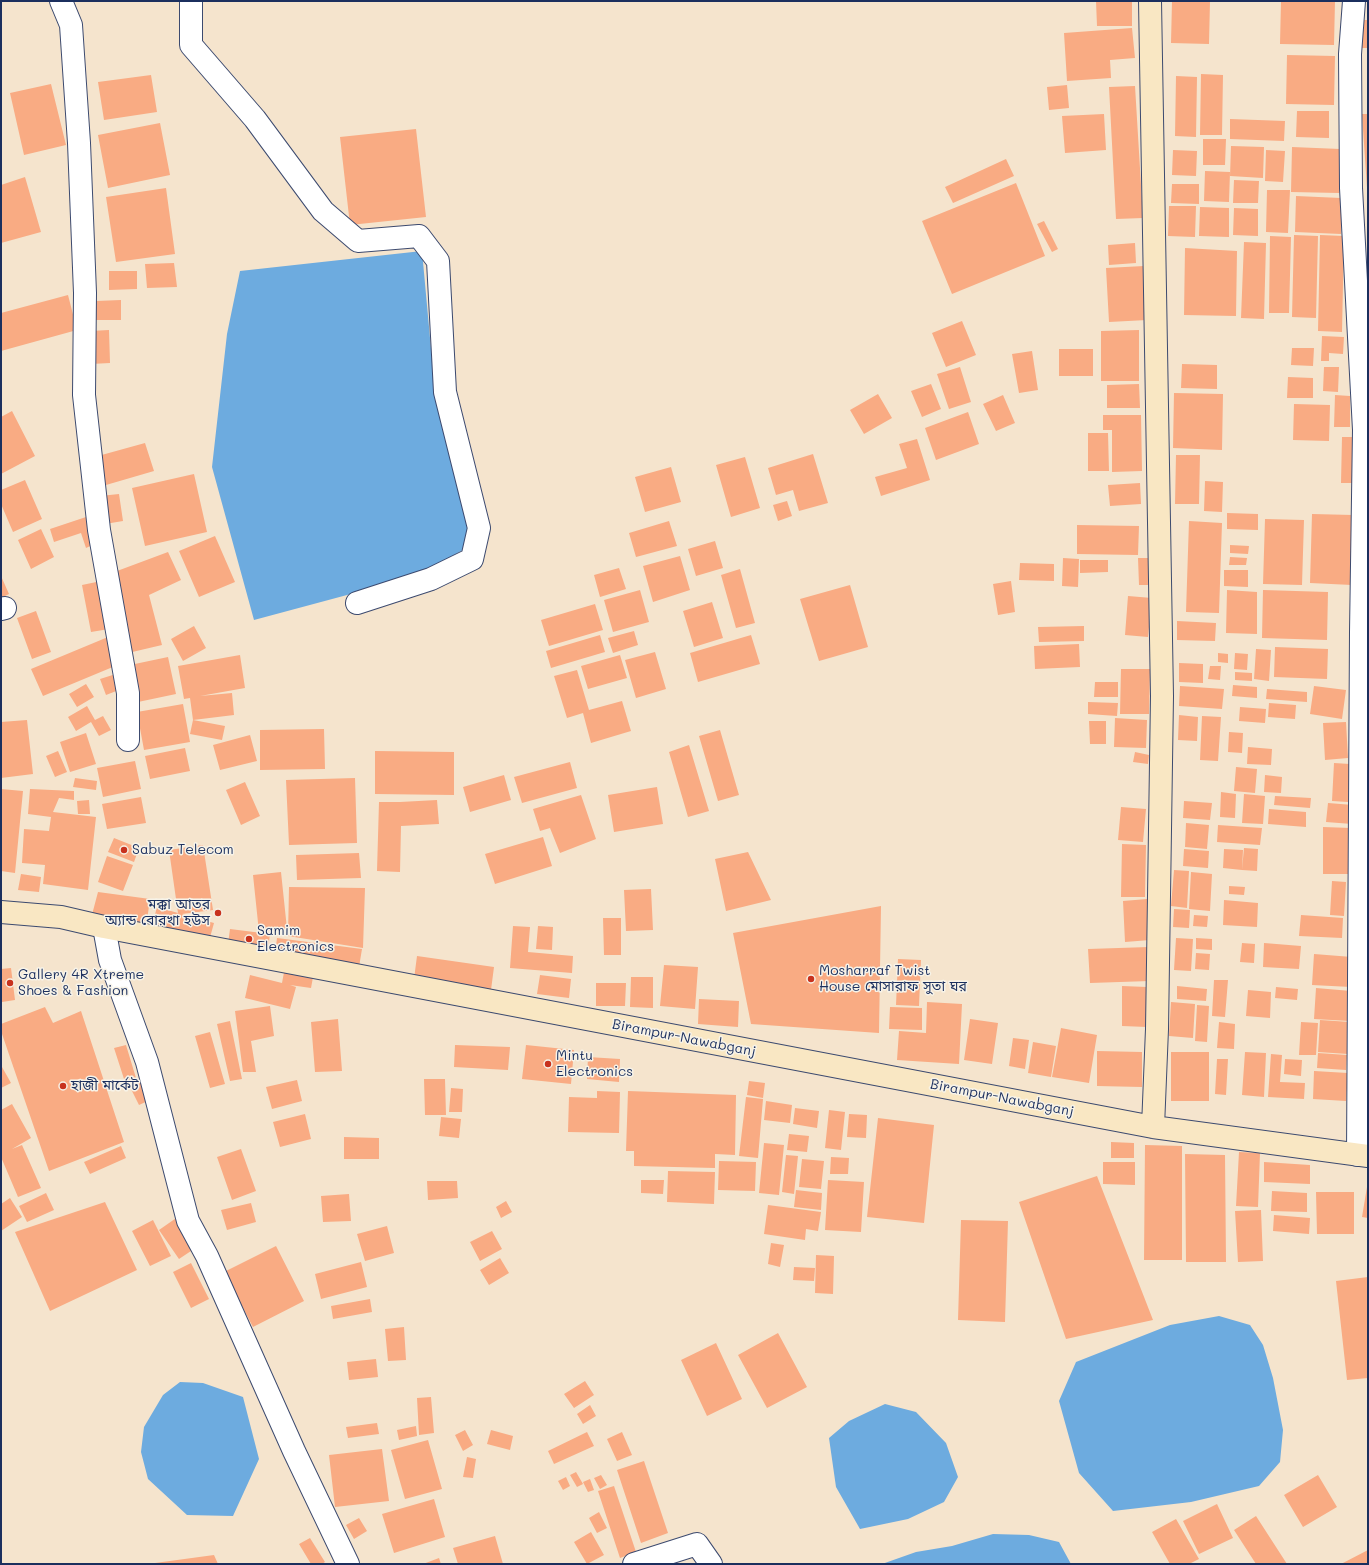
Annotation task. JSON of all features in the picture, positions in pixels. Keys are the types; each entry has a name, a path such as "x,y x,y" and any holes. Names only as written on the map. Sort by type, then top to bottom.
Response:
{"main road":[{"path":"1150,1 1162,696 1157,1028 1153,1127"},
{"name":"Birampur-Nawabganj","path":"1,912 61,917 104,927 1153,1127 1363,1156"}],"street":[{"path":"60,1 70,25 79,143 85,293 84,394 99,530 128,693 128,740"},
{"path":"191,1 192,45 255,119 323,211 358,241 419,236 438,261 445,392 479,528 472,559 431,579 357,603"},
{"path":"1354,1 1350,54 1351,188 1364,430 1365,544 1363,1156"},
{"path":"104,927 110,960 147,1062 188,1221 207,1256 294,1451 348,1564"},
{"path":"634,1564 697,1544 711,1564"}],"water":[{"path":"422,251 435,392 472,545 414,577 254,620 212,467 227,334 240,271"},
{"path":"1219,1316 1250,1325 1263,1345 1273,1378 1283,1430 1280,1462 1259,1486 1191,1502 1113,1511 1079,1473 1059,1401 1076,1362 1170,1325"},
{"path":"180,1382 203,1383 243,1397 259,1459 233,1516 187,1515 148,1479 141,1452 144,1427 163,1395"},
{"path":"885,1404 916,1412 946,1443 958,1477 944,1502 908,1519 860,1529 836,1487 829,1438 849,1421"},
{"path":"993,1534 1029,1535 1059,1542 1071,1564 882,1564 916,1552 952,1546"}],"building":[{"path":"1096,1 1132,1 1132,26 1097,26"},
{"path":"1172,1 1210,1 1209,44 1171,43"},
{"path":"1281,1 1335,1 1334,45 1280,44"},
{"path":"1361,20 1368,20 1368,48 1360,48"},
{"path":"1132,28 1135,58 1110,60 1111,78 1067,81 1064,33"},
{"path":"1287,55 1335,56 1334,105 1286,104"},
{"path":"1201,74 1223,75 1222,135 1200,135"},
{"path":"151,75 157,112 104,120 98,82"},
{"path":"1176,76 1197,77 1196,137 1175,136"},
{"path":"51,84 66,145 24,155 10,93"},
{"path":"1067,85 1069,108 1049,110 1047,87"},
{"path":"1135,86 1143,218 1116,219 1109,87"},
{"path":"1297,111 1329,111 1329,138 1296,137"},
{"path":"1104,114 1106,150 1065,153 1062,116"},
{"path":"1362,114 1368,114 1367,188"},
{"path":"1230,119 1285,121 1284,141 1230,139"},
{"path":"160,123 170,175 108,188 98,135"},
{"path":"416,129 426,217 350,225 340,137"},
{"path":"1203,139 1226,139 1225,165 1203,165"},
{"path":"1231,146 1264,147 1263,178 1230,176"},
{"path":"1292,147 1340,149 1339,193 1291,192"},
{"path":"1173,150 1197,151 1196,176 1172,175"},
{"path":"1266,150 1285,151 1283,182 1265,181"},
{"path":"1006,159 1014,176 953,203 945,187"},
{"path":"1205,171 1230,172 1229,202 1204,201"},
{"path":"25,177 41,232 1,243 1,185"},
{"path":"1234,180 1259,181 1258,203 1233,203"},
{"path":"1016,183 1045,256 952,294 922,221"},
{"path":"1172,184 1199,184 1199,204 1171,203"},
{"path":"166,188 175,254 116,262 106,197"},
{"path":"1267,190 1290,190 1288,233 1266,232"},
{"path":"1296,196 1341,198 1341,234 1295,232"},
{"path":"1169,206 1196,206 1195,237 1168,236"},
{"path":"1200,207 1229,208 1229,237 1199,236"},
{"path":"1234,208 1258,209 1258,236 1233,235"},
{"path":"1044,221 1058,249 1052,252 1037,224"},
{"path":"1294,235 1318,236 1316,318 1292,317"},
{"path":"1320,235 1344,236 1342,332 1318,331"},
{"path":"1270,236 1291,237 1289,313 1269,313"},
{"path":"1244,242 1266,243 1264,319 1241,318"},
{"path":"1135,243 1136,263 1109,265 1108,245"},
{"path":"1185,248 1237,251 1236,316 1184,315"},
{"path":"174,263 177,287 147,288 145,264"},
{"path":"1144,266 1147,320 1109,322 1106,268"},
{"path":"109,271 137,271 137,289 109,290"},
{"path":"68,295 77,330 1,351 1,313"},
{"path":"121,300 121,320 96,320 96,301"},
{"path":"962,321 976,355 946,367 932,333"},
{"path":"109,330 110,363 91,364 90,331"},
{"path":"1139,330 1139,381 1101,381 1101,331"},
{"path":"1322,336 1344,337 1343,354 1329,353 1329,361 1321,361"},
{"path":"1292,348 1314,348 1313,366 1291,365"},
{"path":"1059,349 1093,349 1093,376 1059,376"},
{"path":"1032,351 1038,390 1019,393 1012,354"},
{"path":"1182,364 1217,365 1217,389 1181,388"},
{"path":"960,367 971,402 949,409 937,374"},
{"path":"1324,367 1339,367 1338,392 1323,391"},
{"path":"1288,377 1313,378 1313,398 1287,398"},
{"path":"931,384 941,409 922,417 911,391"},
{"path":"1139,384 1140,408 1107,408 1107,385"},
{"path":"1174,393 1223,394 1222,450 1173,448"},
{"path":"878,394 892,418 864,434 850,410"},
{"path":"1003,395 1015,423 996,431 983,404"},
{"path":"1335,395 1350,396 1350,427 1334,427"},
{"path":"1294,404 1330,405 1329,441 1293,440"},
{"path":"12,411 35,456 1,474 1,417"},
{"path":"968,412 979,444 936,460 925,428"},
{"path":"1103,415 1141,415 1142,471 1112,472 1112,430 1103,430"},
{"path":"1088,433 1108,433 1109,471 1088,471"},
{"path":"1342,437 1353,437 1352,483 1341,483"},
{"path":"917,439 930,480 881,496 875,477 907,468 899,444"},
{"path":"145,443 154,471 106,485 98,456"},
{"path":"813,454 828,503 799,511 793,490 776,495 768,468"},
{"path":"1176,455 1200,455 1199,504 1175,504"},
{"path":"745,457 760,508 731,517 716,465"},
{"path":"671,467 681,502 645,512 635,477"},
{"path":"194,474 207,532 145,546 132,488"},
{"path":"25,480 42,519 13,532 1,504 1,490"},
{"path":"1205,481 1223,482 1222,512 1204,511"},
{"path":"1140,483 1141,504 1110,506 1108,485"},
{"path":"119,494 123,521 105,524 100,496"},
{"path":"787,501 792,516 778,521 773,505"},
{"path":"1227,513 1258,514 1258,530 1227,529"},
{"path":"1312,514 1353,515 1352,585 1310,583"},
{"path":"89,516 97,543 86,548 81,533 54,542 50,529"},
{"path":"1265,519 1304,520 1302,585 1263,584"},
{"path":"669,521 677,546 636,557 629,533"},
{"path":"1189,521 1222,523 1219,613 1186,612"},
{"path":"1077,525 1139,526 1138,555 1077,554"},
{"path":"41,529 54,557 31,569 18,540"},
{"path":"215,536 235,582 199,597 179,551"},
{"path":"715,541 723,568 696,576 688,549"},
{"path":"1230,545 1249,546 1248,554 1230,553"},
{"path":"168,552 181,580 149,595 162,645 128,653 109,574"},
{"path":"680,556 690,590 653,602 643,566"},
{"path":"1230,557 1247,558 1246,565 1229,565"},
{"path":"1063,558 1079,559 1078,587 1062,586"},
{"path":"1138,558 1148,558 1148,585 1139,585"},
{"path":"1080,560 1108,560 1108,572 1080,573"},
{"path":"1020,563 1054,564 1054,581 1019,580"},
{"path":"619,568 626,589 600,597 594,575"},
{"path":"740,569 755,623 736,628 721,575"},
{"path":"1224,570 1248,570 1248,587 1224,586"},
{"path":"1,576 9,594 1,598"},
{"path":"106,580 115,628 91,632 82,585"},
{"path":"1011,581 1015,612 998,615 993,584"},
{"path":"850,585 868,647 819,661 800,599"},
{"path":"640,590 649,622 613,632 604,600"},
{"path":"1227,590 1257,592 1257,634 1226,633"},
{"path":"1263,590 1328,592 1327,640 1262,638"},
{"path":"1128,596 1152,598 1148,637 1125,635"},
{"path":"712,602 723,638 694,647 683,611"},
{"path":"595,604 603,630 549,646 541,620"},
{"path":"36,611 51,652 32,659 17,618"},
{"path":"1177,621 1216,623 1215,641 1177,640"},
{"path":"194,626 206,648 183,661 171,639"},
{"path":"1084,626 1084,641 1039,642 1038,627"},
{"path":"634,631 638,645 613,653 608,638"},
{"path":"600,635 605,652 551,668 546,651"},
{"path":"751,635 760,664 698,682 690,653"},
{"path":"108,637 120,664 43,696 31,669"},
{"path":"1079,644 1080,667 1035,669 1034,646"},
{"path":"1275,647 1328,649 1327,679 1274,677"},
{"path":"1256,649 1271,650 1269,681 1254,679"},
{"path":"655,652 666,689 636,698 625,660"},
{"path":"1218,653 1228,654 1228,663 1218,662"},
{"path":"1235,653 1248,654 1247,670 1234,669"},
{"path":"240,655 245,688 200,696 232,693 234,715 193,720 190,698 184,699 178,666"},
{"path":"620,655 627,678 588,689 581,666"},
{"path":"168,657 176,694 138,702 130,665"},
{"path":"1179,663 1203,664 1203,683 1179,682"},
{"path":"1210,666 1221,666 1220,680 1208,679"},
{"path":"1121,669 1150,669 1149,714 1120,714"},
{"path":"577,670 589,710 622,701 631,731 591,743 583,713 567,718 554,676"},
{"path":"1235,672 1252,673 1252,681 1235,680"},
{"path":"119,673 124,688 106,695 100,679"},
{"path":"1095,682 1118,682 1118,697 1094,697"},
{"path":"86,684 94,697 77,707 69,694"},
{"path":"1233,685 1257,687 1257,698 1232,696"},
{"path":"1180,686 1224,689 1222,709 1179,706"},
{"path":"1314,686 1346,690 1342,719 1310,714"},
{"path":"1267,689 1307,692 1307,702 1266,699"},
{"path":"1088,702 1118,703 1117,716 1088,714"},
{"path":"1269,703 1296,705 1295,719 1268,717"},
{"path":"183,704 190,742 144,750 137,712"},
{"path":"87,706 95,720 103,716 111,730 99,736 91,722 76,731 68,717"},
{"path":"1240,707 1266,709 1265,723 1239,721"},
{"path":"1179,715 1198,717 1197,741 1178,740"},
{"path":"1202,716 1221,717 1218,761 1200,760"},
{"path":"1115,718 1147,720 1146,748 1114,747"},
{"path":"27,720 33,774 1,778 1,722"},
{"path":"193,720 225,726 222,740 190,734"},
{"path":"1089,721 1106,721 1106,744 1090,744"},
{"path":"1346,722 1348,758 1325,760 1323,723"},
{"path":"324,729 325,769 260,770 260,730"},
{"path":"720,730 739,795 718,801 699,736"},
{"path":"1229,732 1243,733 1242,753 1228,752"},
{"path":"86,733 96,764 70,772 60,742"},
{"path":"250,735 257,761 220,770 213,745"},
{"path":"689,745 709,811 688,817 669,752"},
{"path":"1248,747 1272,749 1271,765 1247,764"},
{"path":"185,748 190,771 150,779 145,756"},
{"path":"58,751 67,772 55,777 46,756"},
{"path":"375,751 454,752 454,795 375,794"},
{"path":"1135,752 1149,755 1148,764 1133,762"},
{"path":"135,761 141,789 103,797 97,768"},
{"path":"570,762 577,788 522,803 514,777"},
{"path":"1334,763 1350,764 1348,802 1332,801"},
{"path":"1236,767 1257,769 1255,793 1234,791"},
{"path":"504,775 511,800 470,812 463,787"},
{"path":"1265,775 1282,777 1281,793 1264,792"},
{"path":"75,778 97,781 96,790 73,787"},
{"path":"355,778 357,843 289,845 286,780"},
{"path":"245,782 260,816 241,825 226,790"},
{"path":"657,787 663,824 614,832 608,795"},
{"path":"1,789 23,791 15,873 1,871"},
{"path":"30,789 74,791 74,800 59,798 53,812 96,817 88,890 43,884 45,865 22,863 24,829 49,831 51,817 28,814"},
{"path":"1221,792 1236,794 1235,818 1220,817"},
{"path":"1244,794 1265,796 1263,824 1242,823"},
{"path":"581,795 596,839 560,853 550,828 540,831 533,809"},
{"path":"1275,796 1311,798 1310,808 1274,805"},
{"path":"141,797 146,823 107,829 102,804"},
{"path":"89,800 90,814 78,814 77,801"},
{"path":"437,800 439,824 401,826 400,872 377,871 379,802"},
{"path":"1184,801 1212,803 1210,820 1183,818"},
{"path":"1328,803 1353,805 1352,824 1326,822"},
{"path":"1121,807 1146,809 1143,842 1118,840"},
{"path":"1269,809 1306,812 1306,827 1268,824"},
{"path":"1186,823 1209,825 1207,849 1185,847"},
{"path":"1218,825 1262,828 1260,845 1217,842"},
{"path":"1323,827 1351,828 1351,874 1323,874"},
{"path":"543,837 552,866 495,884 485,854"},
{"name":"Sabuz Telecom","path":"114,838 139,848 134,862 108,852"},
{"path":"1122,844 1146,845 1145,897 1121,897"},
{"path":"203,845 213,910 182,914 214,923 206,952 149,936 157,907 178,913 169,850"},
{"path":"1244,848 1258,849 1257,871 1242,870"},
{"path":"1184,849 1209,851 1208,868 1183,866"},
{"path":"1224,849 1243,850 1242,870 1223,868"},
{"path":"748,852 771,900 726,911 715,859"},
{"path":"359,853 361,878 297,880 296,855"},
{"path":"107,856 133,865 123,891 98,882"},
{"path":"1174,870 1189,871 1187,908 1171,906"},
{"path":"281,872 287,929 259,932 253,875"},
{"path":"1191,872 1212,874 1210,911 1189,909"},
{"path":"21,874 41,877 39,892 18,890"},
{"path":"1332,881 1346,882 1344,916 1330,915"},
{"path":"1229,886 1245,887 1244,895 1229,894"},
{"path":"289,887 365,888 363,948 288,936"},
{"path":"651,889 653,930 626,931 624,890"},
{"path":"98,892 150,899 145,934 89,926"},
{"path":"1147,899 1150,940 1125,942 1123,901"},
{"path":"1224,900 1258,903 1257,927 1223,925"},
{"name":"Mosharraf Twist House মোসারাফ সুতা ঘর","path":"881,906 879,1033 751,1024 733,933"},
{"path":"1174,909 1190,910 1189,928 1173,927"},
{"path":"1194,915 1208,916 1207,927 1193,926"},
{"path":"1301,915 1343,918 1342,938 1299,936"},
{"path":"603,918 621,918 621,955 604,955"},
{"path":"513,926 530,927 528,952 573,956 572,973 510,968"},
{"path":"538,926 553,927 552,950 536,949"},
{"name":"Samim Electronics","path":"230,929 270,934 268,949 228,944"},
{"path":"277,938 362,949 358,973 274,962"},
{"path":"1176,938 1193,939 1191,971 1174,970"},
{"path":"1196,938 1212,939 1212,950 1196,949"},
{"path":"1242,943 1255,944 1254,963 1240,962"},
{"path":"1264,943 1301,946 1299,969 1263,967"},
{"path":"1149,947 1150,981 1090,983 1088,949"},
{"path":"1196,953 1210,954 1209,970 1195,969"},
{"path":"1314,954 1352,957 1351,987 1312,985"},
{"path":"417,956 494,967 491,990 414,979"},
{"path":"898,959 921,960 919,1006 896,1005"},
{"path":"664,965 698,967 695,1009 660,1006"},
{"path":"285,967 314,972 311,988 290,985 296,987 290,1009 245,998 250,975 282,983"},
{"path":"11,968 15,1000 2,1002 1,969"},
{"path":"540,975 571,979 569,998 537,994"},
{"path":"631,977 653,977 653,1008 630,1007"},
{"path":"1214,980 1228,980 1225,1017 1212,1016"},
{"path":"596,983 626,983 625,1006 596,1006"},
{"path":"1122,986 1147,987 1147,1027 1122,1026"},
{"path":"1177,986 1207,989 1206,1001 1177,999"},
{"path":"1276,987 1298,989 1297,1000 1275,998"},
{"path":"1316,988 1351,991 1350,1021 1314,1019"},
{"path":"1248,990 1271,992 1270,1018 1246,1016"},
{"path":"699,999 739,1001 738,1027 698,1024"},
{"path":"927,1002 962,1004 959,1064 897,1060 899,1031 926,1033"},
{"path":"1171,1002 1195,1004 1193,1038 1169,1036"},
{"path":"1197,1005 1209,1006 1207,1042 1195,1041"},
{"path":"270,1006 274,1036 251,1041 256,1072 243,1072 235,1011"},
{"name":"হাজী মার্কেট","path":"45,1007 53,1023 81,1011 124,1142 49,1171 1,1031 1,1024"},
{"path":"890,1007 922,1008 922,1030 889,1029"},
{"path":"338,1019 342,1071 315,1072 311,1022"},
{"path":"970,1019 998,1023 992,1064 964,1060"},
{"path":"1320,1020 1350,1022 1348,1054 1318,1052"},
{"path":"230,1021 242,1079 230,1081 217,1024"},
{"path":"1219,1022 1235,1024 1234,1049 1217,1048"},
{"path":"1301,1022 1318,1023 1316,1055 1299,1055"},
{"path":"1061,1028 1097,1035 1089,1083 1052,1077"},
{"path":"210,1032 225,1084 210,1088 195,1036"},
{"path":"1013,1038 1029,1040 1025,1069 1009,1066"},
{"path":"1033,1042 1056,1046 1051,1077 1028,1073"},
{"path":"126,1045 136,1078 125,1082 114,1048"},
{"path":"455,1045 510,1047 508,1070 454,1067"},
{"name":"Mintu Electronics","path":"526,1045 574,1050 571,1084 522,1079"},
{"path":"1097,1051 1142,1052 1142,1087 1097,1086"},
{"path":"1171,1052 1209,1052 1209,1101 1171,1101"},
{"path":"1245,1052 1266,1053 1264,1097 1242,1095"},
{"path":"1318,1053 1347,1055 1346,1070 1317,1068"},
{"path":"1271,1054 1282,1055 1280,1082 1305,1083 1304,1099 1268,1097"},
{"path":"588,1057 620,1059 619,1082 587,1079"},
{"path":"1217,1059 1228,1059 1226,1095 1215,1094"},
{"path":"1285,1059 1302,1060 1301,1076 1284,1074"},
{"path":"1,1067 11,1083 1,1088"},
{"path":"1314,1071 1348,1073 1346,1101 1313,1099"},
{"path":"424,1079 445,1079 446,1115 425,1115"},
{"path":"297,1080 302,1101 272,1109 266,1087"},
{"path":"749,1081 765,1083 763,1098 747,1095"},
{"path":"141,1082 150,1100 139,1105 130,1087"},
{"path":"451,1088 463,1089 462,1112 449,1112"},
{"path":"597,1091 620,1092 619,1133 568,1132 569,1097 597,1098"},
{"path":"628,1091 736,1095 735,1155 715,1154 715,1168 634,1166 634,1151 626,1151"},
{"path":"746,1097 763,1099 758,1158 739,1156"},
{"path":"766,1101 792,1105 790,1123 764,1120"},
{"path":"12,1104 31,1138 12,1149 22,1145 41,1188 18,1197 1,1157 1,1110"},
{"path":"795,1108 819,1111 817,1128 793,1124"},
{"path":"829,1110 845,1112 841,1150 825,1148"},
{"path":"305,1114 311,1139 280,1147 273,1122"},
{"path":"849,1114 867,1115 866,1138 847,1137"},
{"path":"441,1117 461,1119 459,1138 439,1136"},
{"path":"878,1118 934,1125 924,1223 867,1217"},
{"path":"789,1134 809,1136 807,1152 787,1150"},
{"path":"344,1137 379,1138 379,1159 344,1159"},
{"path":"1111,1142 1134,1143 1134,1158 1111,1158"},
{"path":"764,1143 784,1145 779,1195 759,1193"},
{"path":"1145,1145 1182,1146 1182,1260 1144,1260"},
{"path":"121,1146 126,1158 90,1174 84,1162"},
{"path":"241,1149 256,1191 232,1200 217,1157"},
{"path":"1239,1152 1260,1153 1258,1207 1236,1206"},
{"path":"1185,1154 1225,1155 1226,1262 1186,1262"},
{"path":"786,1155 798,1156 794,1194 782,1192"},
{"path":"831,1157 849,1158 848,1174 830,1174"},
{"path":"802,1159 824,1161 821,1189 799,1187"},
{"path":"719,1161 756,1162 755,1191 718,1190"},
{"path":"1103,1162 1135,1162 1135,1185 1103,1184"},
{"path":"1264,1162 1310,1165 1310,1184 1264,1182"},
{"path":"668,1171 715,1172 714,1204 667,1202"},
{"path":"1097,1176 1153,1320 1066,1339 1019,1202"},
{"path":"641,1180 664,1180 663,1194 641,1193"},
{"path":"828,1180 864,1182 861,1232 825,1230"},
{"path":"427,1181 457,1181 458,1198 428,1200"},
{"path":"1368,1187 1368,1218 1362,1217"},
{"path":"796,1190 822,1193 821,1210 794,1207"},
{"path":"1272,1191 1307,1193 1307,1212 1271,1211"},
{"path":"1316,1192 1354,1192 1354,1234 1317,1234"},
{"path":"46,1193 54,1210 27,1222 19,1206"},
{"path":"349,1194 351,1221 323,1222 321,1196"},
{"path":"10,1198 22,1217 1,1231 1,1204"},
{"path":"506,1201 512,1212 501,1218 496,1207"},
{"path":"105,1202 137,1270 50,1311 15,1232"},
{"path":"251,1203 256,1222 227,1230 221,1210"},
{"path":"768,1205 821,1212 818,1231 806,1229 805,1240 764,1234"},
{"path":"1261,1210 1263,1261 1238,1262 1235,1211"},
{"path":"182,1214 203,1243 179,1259 159,1230"},
{"path":"1274,1215 1310,1218 1309,1234 1273,1231"},
{"path":"153,1220 171,1256 150,1266 132,1231"},
{"path":"961,1220 1008,1221 1005,1322 958,1320"},
{"path":"387,1226 394,1253 365,1261 357,1234"},
{"path":"492,1231 502,1249 480,1261 470,1242"},
{"path":"771,1243 784,1245 780,1267 768,1264"},
{"path":"276,1246 304,1301 253,1327 224,1272"},
{"path":"816,1255 834,1256 833,1294 815,1293"},
{"path":"500,1258 509,1273 489,1285 480,1270"},
{"path":"361,1262 367,1287 321,1299 315,1274"},
{"path":"191,1263 209,1299 191,1308 173,1272"},
{"path":"794,1267 815,1268 814,1281 793,1280"},
{"path":"1368,1277 1368,1378 1347,1380 1336,1281"},
{"path":"370,1299 372,1312 333,1319 331,1306"},
{"path":"404,1327 406,1360 388,1361 385,1329"},
{"path":"778,1333 807,1387 767,1408 738,1355"},
{"path":"716,1343 742,1399 707,1416 681,1360"},
{"path":"376,1359 378,1377 349,1380 347,1362"},
{"path":"585,1381 594,1395 574,1408 564,1394"},
{"path":"431,1397 434,1433 419,1435 417,1398"},
{"path":"590,1405 596,1416 583,1424 577,1414"},
{"path":"377,1423 379,1434 348,1438 346,1427"},
{"path":"416,1426 417,1436 399,1440 397,1430"},
{"path":"465,1430 473,1445 463,1451 455,1435"},
{"path":"491,1430 513,1436 510,1450 487,1444"},
{"path":"587,1432 594,1446 554,1464 548,1451"},
{"path":"622,1432 632,1455 617,1461 607,1439"},
{"path":"428,1440 442,1489 405,1499 391,1450"},
{"path":"382,1449 389,1501 335,1507 329,1455"},
{"path":"467,1457 476,1459 473,1478 463,1477"},
{"path":"644,1461 668,1533 641,1543 617,1470"},
{"path":"576,1472 583,1484 577,1487 570,1475"},
{"path":"601,1475 607,1485 600,1489 594,1478"},
{"path":"1318,1475 1337,1507 1303,1527 1284,1495"},
{"path":"566,1477 570,1486 563,1490 558,1481"},
{"path":"590,1479 594,1490 588,1492 583,1482"},
{"path":"614,1486 636,1552 620,1558 598,1491"},
{"path":"434,1499 445,1537 394,1553 382,1514"},
{"path":"1217,1504 1233,1538 1199,1554 1183,1521"},
{"path":"599,1512 607,1528 597,1533 589,1518"},
{"path":"1256,1516 1287,1564 1256,1564 1234,1530"},
{"path":"359,1518 367,1531 354,1539 346,1525"},
{"path":"1176,1519 1199,1559 1189,1564 1170,1564 1152,1532"},
{"path":"591,1532 604,1555 587,1564 574,1542"},
{"path":"495,1536 503,1564 458,1564 453,1548"},
{"path":"310,1538 325,1562 322,1564 311,1564 299,1544"},
{"path":"1368,1550 1368,1564 1341,1564"},
{"path":"214,1555 218,1564 155,1564 155,1563"},
{"path":"439,1558 441,1564 423,1564"}],"place":[{"name":"Sabuz Telecom","path":"124,850"},
{"name":"মক্কা আতর অ্যান্ড বোরখা হউস","path":"218,913"},
{"name":"Samim Electronics","path":"249,939"},
{"name":"Mosharraf Twist House মোসারাফ সুতা ঘর","path":"811,979"},
{"name":"Gallery 4R Xtreme Shoes & Fashion","path":"10,983"},
{"name":"Mintu Electronics","path":"548,1064"},
{"name":"হাজী মার্কেট","path":"63,1086"}]}
